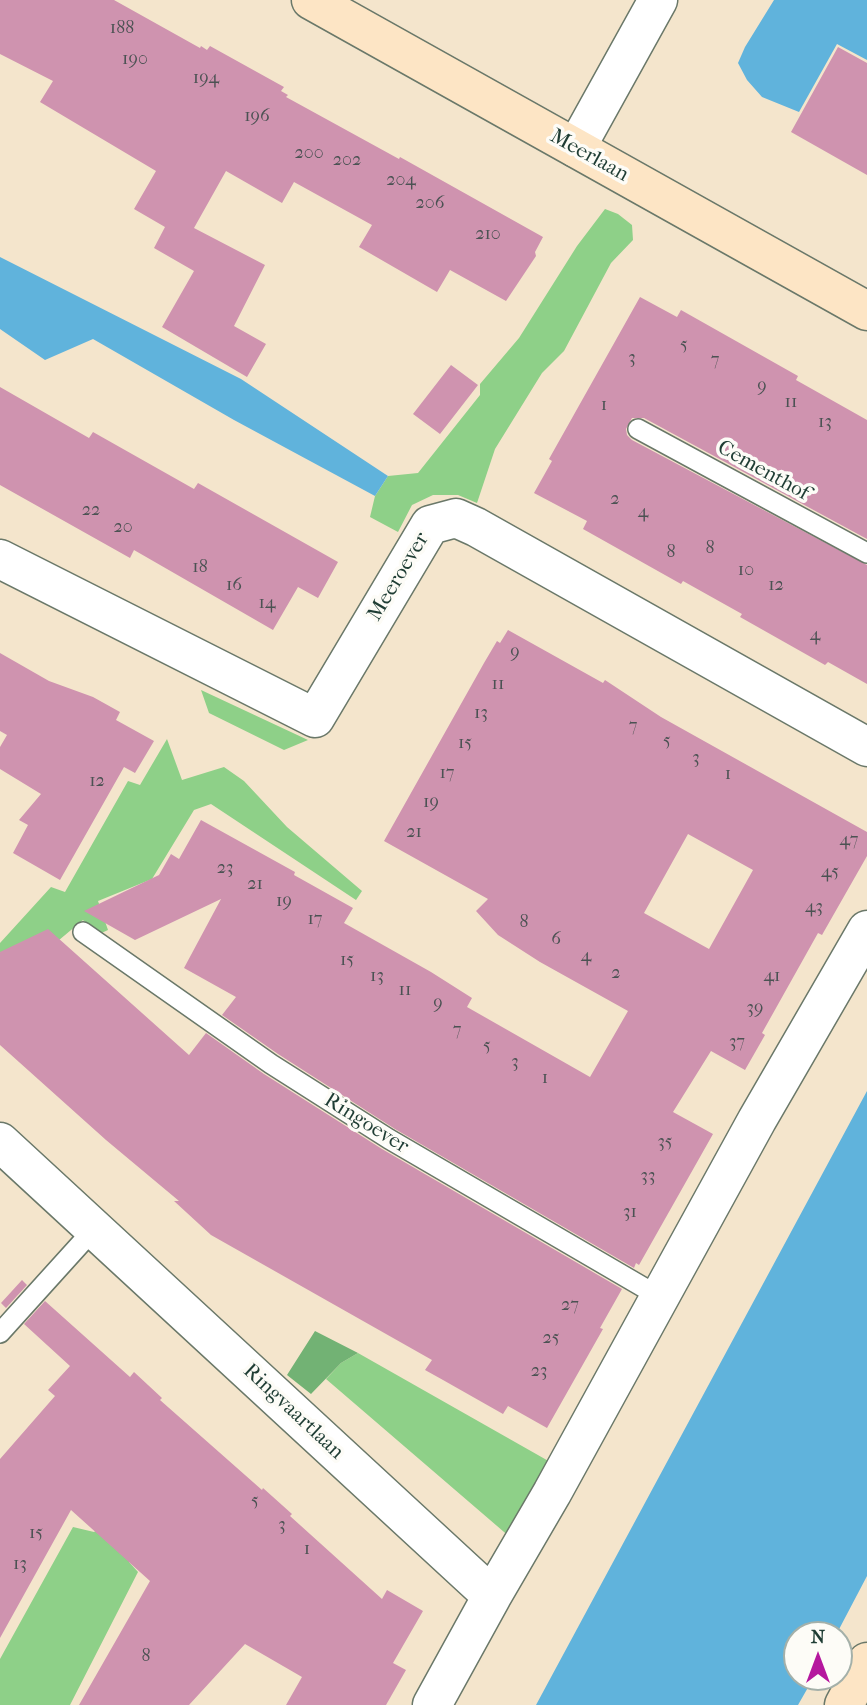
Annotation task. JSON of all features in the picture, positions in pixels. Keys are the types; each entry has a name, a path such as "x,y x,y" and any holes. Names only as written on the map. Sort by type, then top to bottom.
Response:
{"street":[{"name":"Meerlaan","path":"311,0 867,311"},
{"path":"576,148 658,0"},
{"name":"Meeroever","path":"0,559 314,718 430,524 456,518 867,747"},
{"path":"432,1705 757,1120 867,930"},
{"name":"Ringvaartlaan","path":"0,1142 492,1596"},
{"path":"844,1705 867,1662"}],"lane":[{"name":"Cementhof","path":"638,429 867,554"},
{"name":"Ringoever","path":"83,933 271,1065 389,1139 660,1297"},
{"path":"0,1333 94,1229"}],"green space":[{"path":"605,209 618,214 632,225 633,240 611,263 564,351 542,373 495,449 477,503 458,495 433,495 412,505 398,532 370,517 375,496 388,476 418,473 480,395 480,384 519,338 577,246"},
{"path":"201,690 308,740 284,750 209,713"},
{"path":"167,739 182,780 224,767 244,781 287,827 362,891 356,900 211,804 194,810 152,879 98,901 108,930 97,935 83,920 28,966 0,961 0,943 51,887 65,892 128,781 140,785"},
{"path":"315,1331 358,1353 341,1363 311,1394 287,1375"},
{"path":"358,1353 552,1463 511,1538 326,1379 341,1363"},
{"path":"139,1502 174,1514 129,1562 138,1572 70,1705 0,1705 0,1659 73,1527 94,1532"}],"water":[{"path":"774,0 867,0 867,60 837,44 799,112 762,97 747,80 738,63"},
{"path":"0,257 241,379 388,476 375,496 234,420 93,339 45,360 0,329"},
{"path":"867,1091 867,1576 843,1621 783,1621 783,1691 806,1691 798,1705 536,1705"}],"building":[{"path":"0,0 114,0 200,48 201,46 207,50 210,46 284,87 281,91 288,95 286,97 543,237 535,252 536,256 506,301 450,270 437,292 359,247 372,225 294,182 282,203 226,171 194,228 265,265 234,326 266,344 247,377 162,327 194,271 154,248 165,227 134,209 156,171 40,102 53,81 0,54"},
{"path":"838,47 867,63 867,175 791,132"},
{"path":"640,297 677,317 681,310 798,376 796,380 867,420 867,539 644,418 632,418 626,429 632,440 867,565 867,684 828,662 825,665 740,617 742,614 683,581 681,584 583,529 587,521 534,493 552,461 549,459"},
{"path":"451,365 478,385 440,434 413,414"},
{"path":"0,387 89,438 93,432 194,489 198,483 338,562 318,598 298,587 273,630 134,550 130,558 0,485"},
{"path":"508,630 603,683 605,680 661,717 867,832 867,856 822,935 818,933 762,1033 765,1035 745,1070 711,1051 673,1112 713,1134 639,1265 636,1263 634,1268 395,1129 222,1015 236,997 184,968 221,899 135,940 84,911 159,875 171,854 179,859 201,820 353,908 344,923 472,998 467,1007 590,1077 628,1011 540,962 498,935 476,911 488,899 384,841 484,663 497,641 500,643","holes":["688,834 753,870 709,949 644,913"]},
{"path":"0,653 49,681 93,697 120,712 116,720 154,741 135,773 124,767 60,880 13,853 28,825 19,820 41,794 0,769 0,747 7,735 0,731"},
{"path":"48,929 189,1055 206,1033 264,1074 382,1149 622,1289 600,1328 603,1329 547,1428 508,1406 503,1414 425,1370 432,1360 211,1235 174,1201 179,1201 0,1045 0,952"},
{"path":"22,1280 27,1285 6,1308 1,1303"},
{"path":"45,1301 130,1377 134,1372 162,1398 160,1400 262,1490 263,1488 382,1599 387,1590 423,1611 393,1663 406,1670 386,1705 286,1705 302,1677 245,1644 189,1705 79,1705 150,1581 71,1510 0,1638 0,1459 55,1396 48,1390 70,1366 24,1324"}]}
